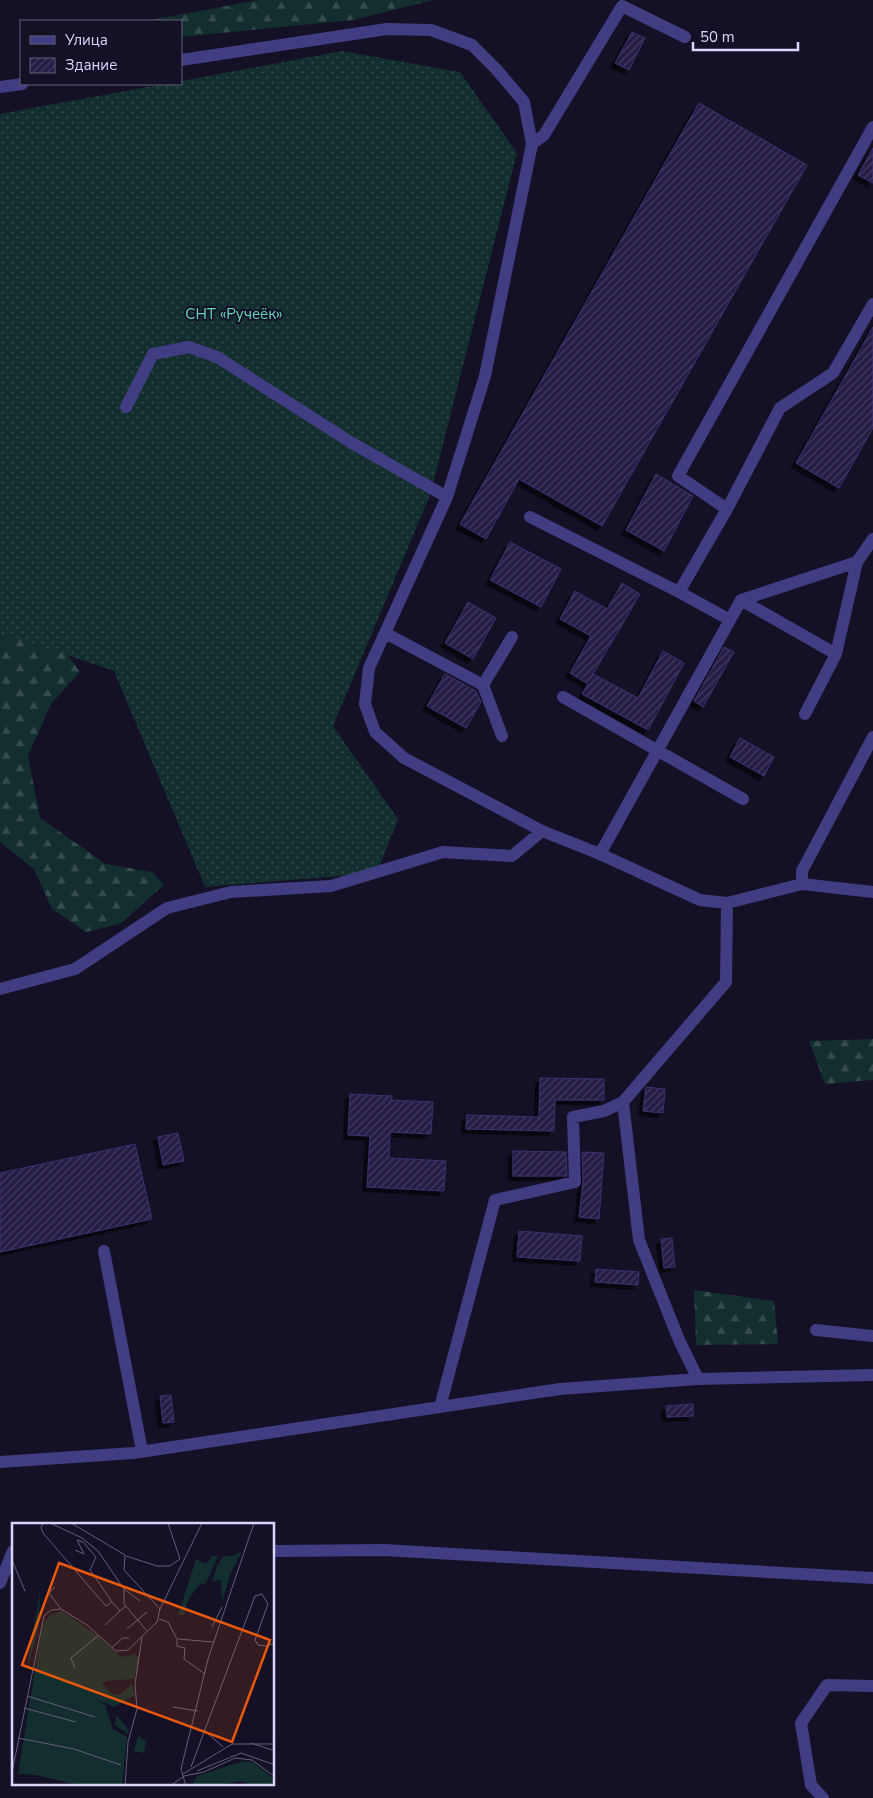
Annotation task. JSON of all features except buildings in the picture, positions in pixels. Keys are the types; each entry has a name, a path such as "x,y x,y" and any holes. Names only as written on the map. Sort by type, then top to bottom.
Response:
{"street":[{"path":"532,144 544,135 622,6 685,37"},
{"path":"182,60 387,30 431,30 472,45 496,68 524,102 532,144 485,376 447,497 369,668 365,704 375,732 404,758 542,831 600,854 700,900 727,902 802,884 873,892"},
{"path":"0,87 20,84"},
{"path":"727,509 678,476 873,127"},
{"path":"679,592 727,509 780,408 833,373 873,304"},
{"path":"126,407 153,354 189,347 217,357 352,443 447,497"},
{"path":"530,517 679,592 730,620"},
{"path":"805,714 836,654 857,562 873,539"},
{"path":"600,854 741,600 857,562"},
{"path":"741,600 836,654"},
{"path":"385,634 484,685 502,736"},
{"path":"484,685 512,637"},
{"path":"563,697 743,799"},
{"path":"802,884 802,871 873,737"},
{"path":"0,989 75,969 167,908 231,892 331,886 443,852 512,856 542,831"},
{"path":"440,1406 495,1200 575,1182 573,1117 604,1111 623,1102 726,982 727,902"},
{"path":"623,1102 640,1240 679,1340 698,1379"},
{"path":"104,1251 142,1451"},
{"path":"816,1330 873,1336"},
{"path":"0,1462 142,1451 560,1389 698,1379 873,1375"},
{"path":"275,1550 384,1550 873,1578"},
{"path":"0,1583 12,1553"},
{"path":"823,1798 811,1785 801,1723 827,1685 873,1686"}],"green space":[{"path":"258,0 433,0 353,20 182,37 182,20 151,20"},
{"name":"СНТ «Ручеёк»","path":"342,51 460,72 517,153 430,495 333,726 398,819 377,873 205,887 114,671 0,632 0,114 159,85 182,85 182,81"},
{"path":"0,615 56,639 80,672 51,704 28,756 40,818 106,864 152,872 164,885 120,924 86,932 52,909 34,869 0,842"},
{"path":"873,1039 873,1080 825,1084 809,1041"},
{"path":"694,1290 774,1301 778,1344 696,1345"}]}
